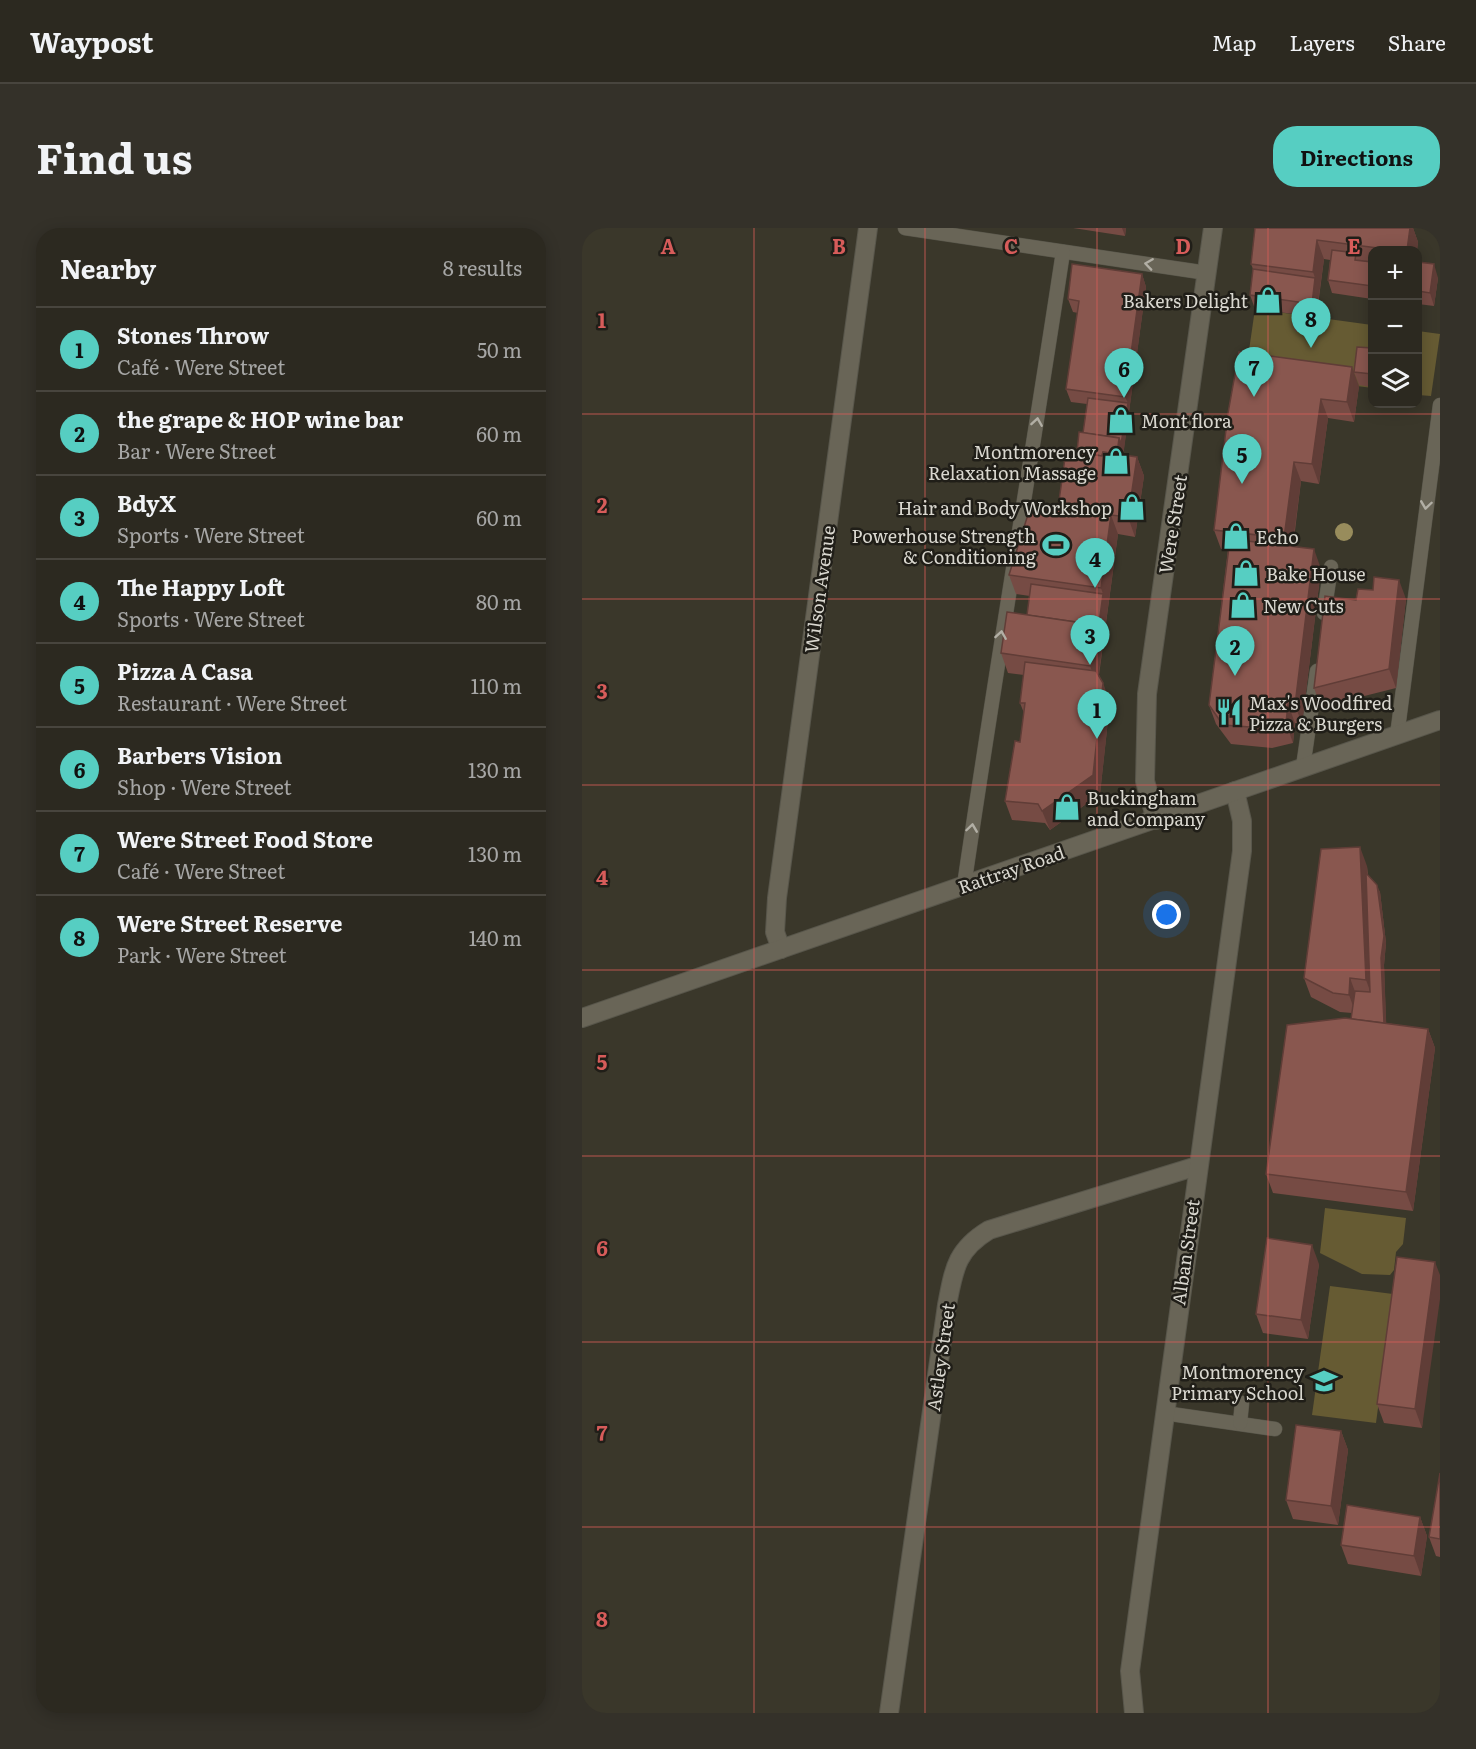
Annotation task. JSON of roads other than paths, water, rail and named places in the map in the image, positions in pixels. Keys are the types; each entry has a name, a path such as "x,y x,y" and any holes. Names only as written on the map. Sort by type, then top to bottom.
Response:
{"street":[{"name":"Wilson Avenue","path":"781,949 775,932 777,898 868,228"},
{"name":"Were Street","path":"1156,820 1145,782 1147,694 1213,228"},
{"name":"Rattray Road","path":"582,1018 1440,720"},
{"name":"Alban Street","path":"1134,1713 1130,1671 1197,1166 1242,851 1242,821 1234,792"},
{"name":"Astley Street","path":"889,1713 947,1305 959,1258 971,1241 989,1230 1197,1166"}],"lane":[{"path":"905,228 1207,273"},
{"path":"964,886 1008,588 1025,501 1063,252"},
{"path":"1397,736 1440,405"},
{"path":"1323,626 1331,567"},
{"path":"1304,767 1318,661"},
{"path":"1240,1424 1242,1403"},
{"path":"1164,1413 1275,1429"}],"place":[{"name":"Bakers Delight","path":"1268,300"},
{"name":"Were Street Reserve","path":"1311,348"},
{"name":"Were Street Food Store","path":"1254,397"},
{"name":"Barbers Vision","path":"1124,398"},
{"name":"Mont flora","path":"1121,420"},
{"name":"Montmorency Relaxation Massage","path":"1116,461"},
{"name":"Pizza A Casa","path":"1242,484"},
{"name":"Hair and Body Workshop","path":"1132,507"},
{"name":"Echo","path":"1236,536"},
{"name":"Powerhouse Strength & Conditioning","path":"1056,545"},
{"name":"Bake House","path":"1246,573"},
{"name":"The Happy Loft","path":"1095,588"},
{"name":"New Cuts","path":"1243,605"},
{"name":"BdyX","path":"1090,665"},
{"name":"the grape & HOP wine bar","path":"1235,676"},
{"name":"Max's Woodfired Pizza & Burgers","path":"1229,712"},
{"name":"Stones Throw","path":"1097,739"},
{"name":"Buckingham and Company","path":"1067,807"},
{"name":"Montmorency Primary School","path":"1324,1381"}]}
